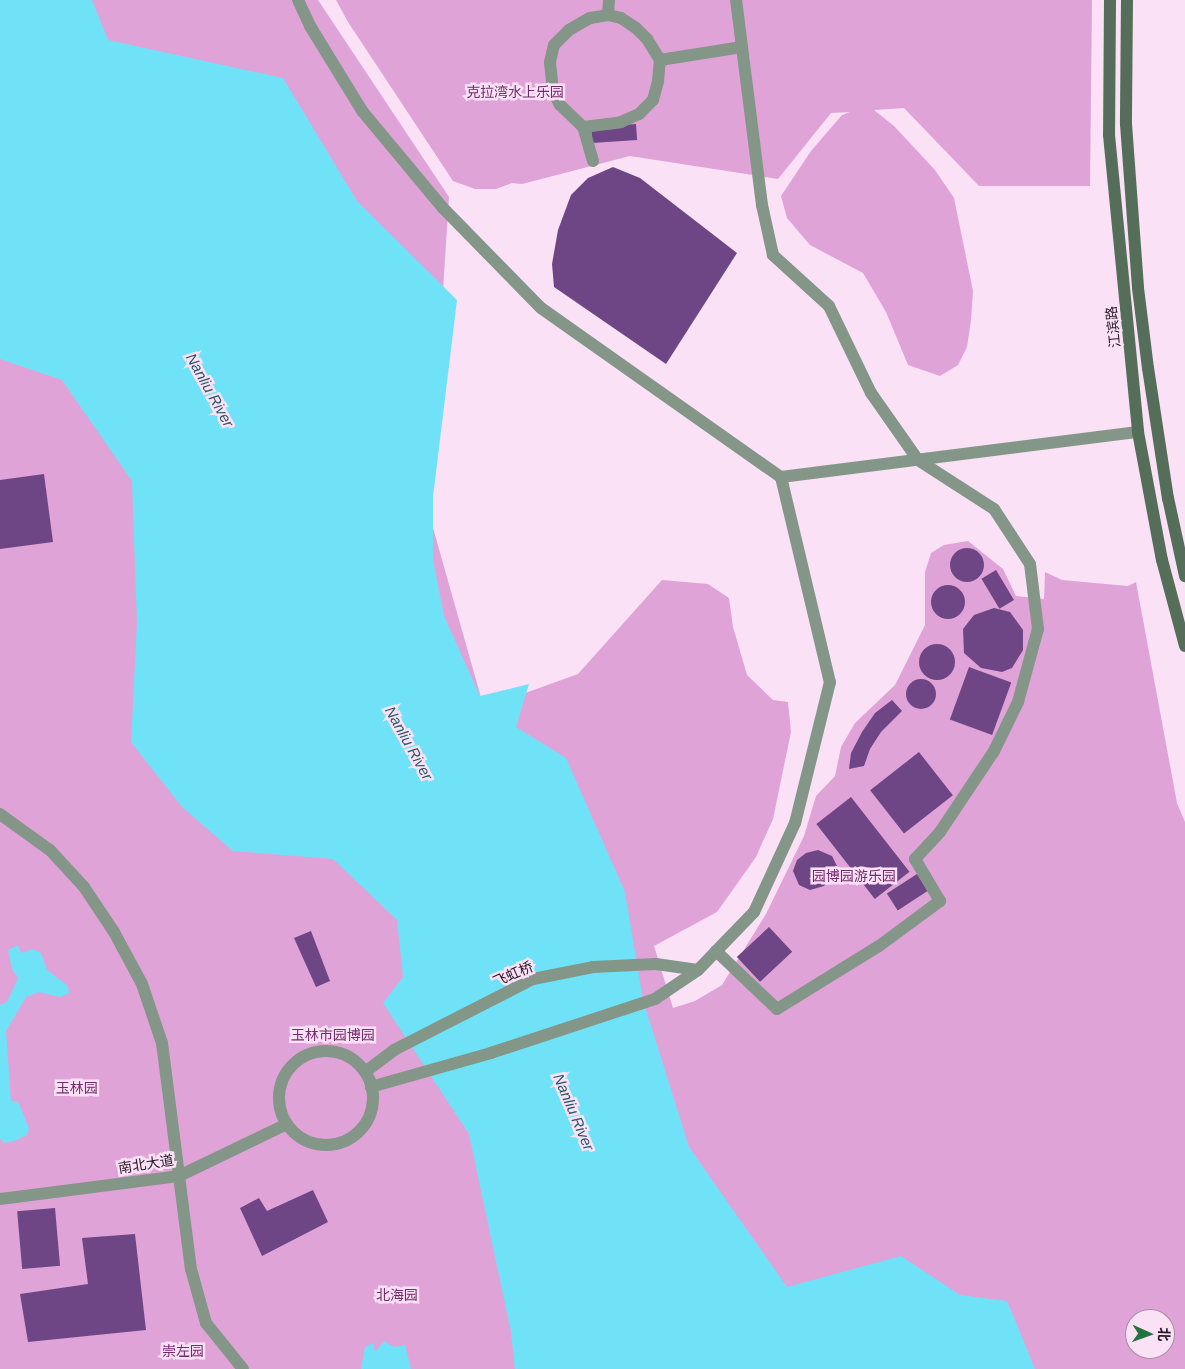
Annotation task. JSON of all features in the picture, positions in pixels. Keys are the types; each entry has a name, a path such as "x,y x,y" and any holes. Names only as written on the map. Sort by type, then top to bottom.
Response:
{"main road":[{"name":"江滨路","path":"1110,0 1109,135 1138,432 1162,560 1185,646"},
{"path":"1127,0 1126,124 1138,288 1168,498 1185,576"}],"street":[{"path":"298,0 310,26 363,112 443,208 541,308 781,477 830,682 795,823 754,912 698,970 655,999 491,1053 371,1087"},
{"path":"608,15 609,0"},
{"path":"716,951 777,1009 879,946 940,901 916,859 940,832 994,751 1018,702 1038,629 1030,564 994,509 918,460 871,393 828,306 773,255 762,205 736,0"},
{"path":"583,127 620,122 638,114 653,100 658,81 660,60 648,39 621,18 608,15 590,18 569,30 554,45 550,62 553,90 560,105 583,127 593,161"},
{"path":"660,60 742,47"},
{"path":"781,477 1138,432"},
{"path":"0,814 50,850 84,887 114,932 142,984 162,1044 191,1269 206,1323 243,1369"},
{"name":"飞虹桥","path":"365,1072 394,1050 533,979 593,967 656,964 698,970"},
{"path":"328,1050 343,1053 355,1061 365,1072 371,1087 372,1103 367,1119 358,1132 344,1141 329,1145 313,1143 298,1136 287,1124 280,1110 278,1096 282,1081 289,1068 300,1058 313,1052 328,1050"},
{"name":"南北大道","path":"0,1199 179,1176 287,1124"}],"green space":[{"name":"玉林市园博园","path":"0,0 318,0 449,197 441,321 422,489 484,708 578,674 662,580 708,584 729,598 733,627 747,675 773,700 788,702 791,732 773,819 756,857 717,912 654,946 673,1008 695,1001 722,985 766,914 804,836 816,796 835,776 841,747 855,723 895,685 925,625 925,572 931,553 944,545 968,541 1003,569 1016,596 1044,599 1045,572 1062,580 1128,586 1136,582 1177,803 1185,822 1185,1369 0,1369"},
{"name":"克拉湾水上乐园","path":"336,0 1092,0 1090,186 979,186 904,108 874,110 894,126 935,170 954,198 973,291 971,320 967,347 958,365 940,376 908,365 886,312 863,273 810,245 787,218 781,196 811,151 842,115 850,112 831,113 778,179 630,156 522,184 512,183 496,189 475,189 453,181 348,22"}],"water":[{"name":"Nanliu River","path":"0,0 92,0 108,40 283,78 357,201 457,300 433,497 433,560 444,616 480,696 529,684 516,727 566,758 625,892 643,1000 689,1147 787,1287 901,1256 960,1295 1007,1301 1035,1369 515,1369 511,1332 469,1134 383,1003 403,977 397,920 333,859 233,851 182,807 131,742 137,623 132,481 62,380 0,359"},
{"path":"18,945 21,953 33,949 41,953 47,970 68,986 69,993 60,997 39,992 26,997 6,1031 11,1101 18,1102 29,1128 27,1135 4,1143 0,1138 0,1005 7,1002 18,978 12,969 8,950"},
{"path":"384,1341 394,1347 405,1345 411,1369 361,1369 365,1347 373,1343 375,1352"}],"building":[{"path":"636,124 637,140 592,143 591,127"},
{"path":"613,167 640,178 737,253 666,364 554,287 552,264 558,230 571,195 588,178"},
{"path":"44,474 53,542 0,549 0,480"},
{"path":"967,548 979,553 984,565 979,577 967,582 955,577 950,565 955,553"},
{"path":"996,570 1014,600 999,609 981,579"},
{"path":"948,585 955,586 960,590 964,595 964,609 960,614 955,618 948,619 941,618 936,614 932,609 931,602 932,595 936,590 941,586"},
{"path":"994,608 1010,612 1023,630 1023,650 1012,668 1002,672 981,668 964,653 963,629 974,615"},
{"path":"937,644 950,649 955,662 950,675 937,680 924,675 919,662 924,649"},
{"path":"969,667 1011,682 992,735 950,720"},
{"path":"921,679 927,680 935,688 935,700 927,708 921,709 915,708 907,700 906,694 907,688 915,680"},
{"path":"892,700 902,711 881,732 870,749 864,766 849,769 851,753 862,732 875,713"},
{"path":"919,752 953,795 904,834 870,790"},
{"path":"851,797 909,872 875,899 816,824"},
{"path":"818,850 832,856 837,866 835,875 824,886 810,890 799,885 793,871 797,860 806,853"},
{"path":"917,874 928,891 898,910 887,894"},
{"path":"769,927 792,952 760,982 737,957"},
{"path":"311,931 330,981 316,987 294,938"},
{"path":"313,1190 328,1222 262,1256 240,1208 259,1198 267,1211"},
{"path":"55,1208 60,1266 22,1269 17,1211"},
{"path":"135,1234 146,1330 28,1342 20,1294 88,1284 82,1238"}],"park label":[{"name":"园博园游乐园","path":"854,876"},
{"name":"玉林园","path":"77,1088"},
{"name":"北海园","path":"397,1295"},
{"name":"崇左园","path":"183,1351"}]}
